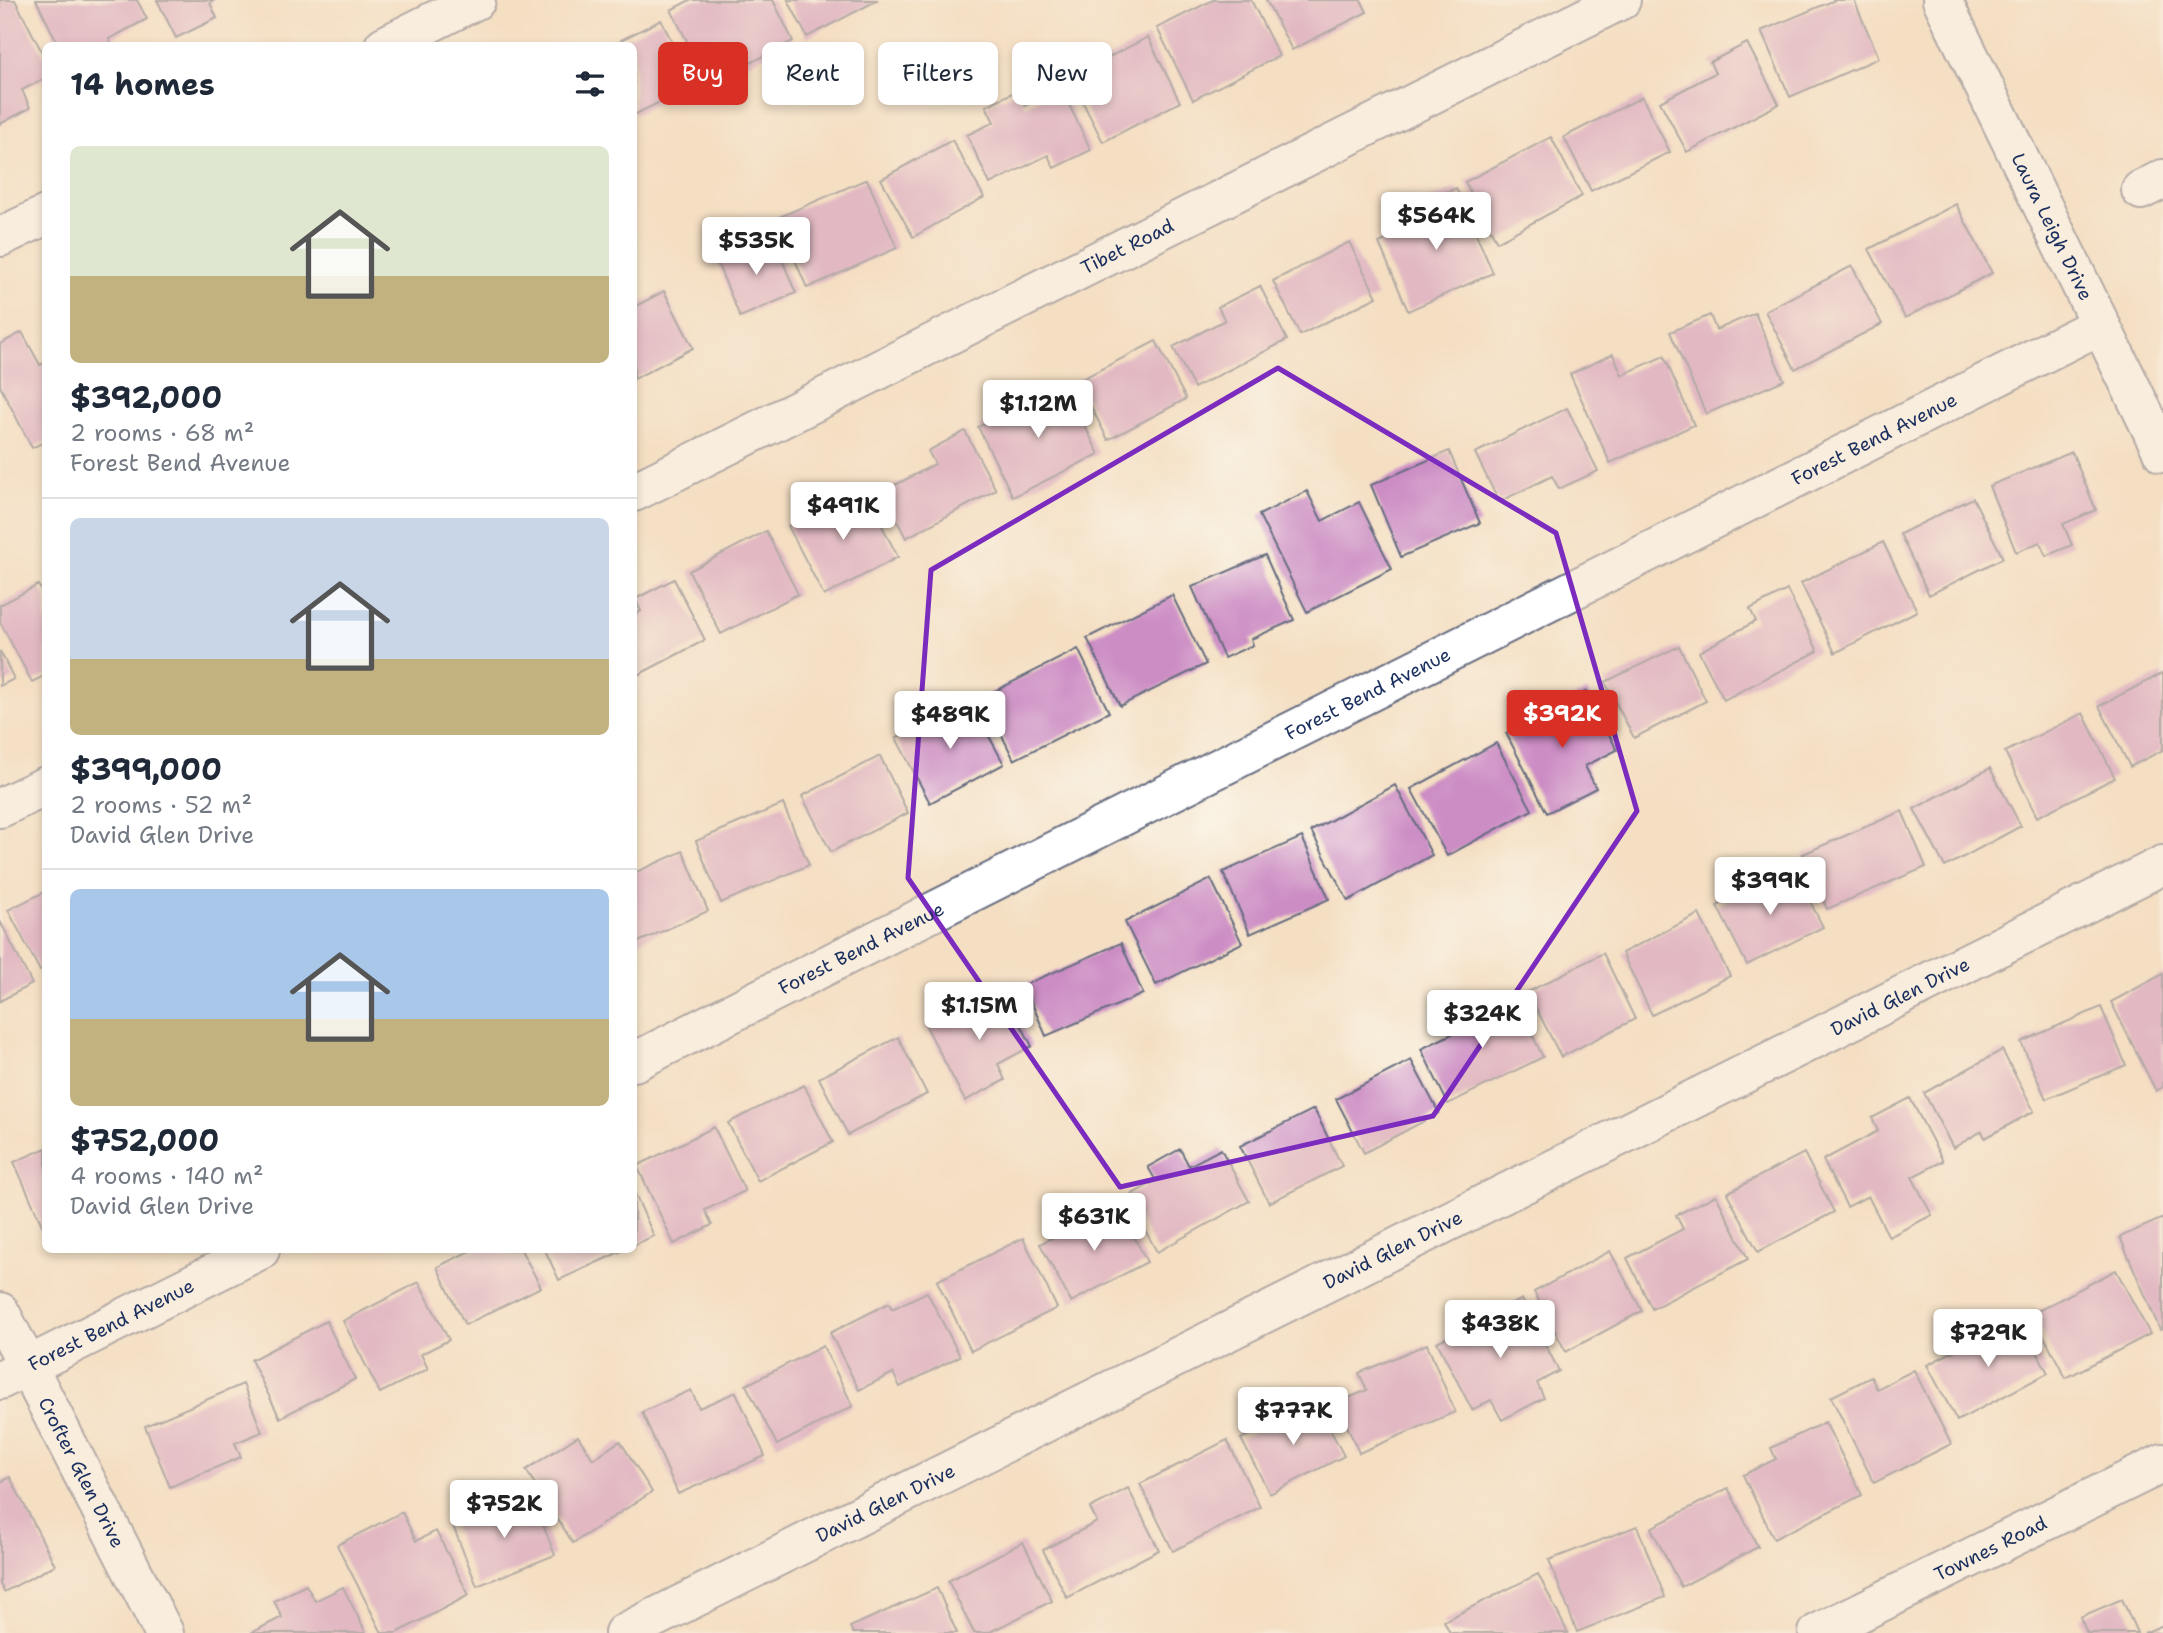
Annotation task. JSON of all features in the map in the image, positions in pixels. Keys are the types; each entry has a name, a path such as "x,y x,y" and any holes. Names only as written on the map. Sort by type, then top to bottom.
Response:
{"street":[{"path":"392,42 476,0"},
{"name":"Tibet Road","path":"637,491 1621,0"},
{"name":"Laura Leigh Drive","path":"1942,0 2163,453"},
{"path":"0,237 42,217"},
{"name":"Forest Bend Avenue","path":"637,1060 2100,326"},
{"path":"0,808 42,788"},
{"name":"David Glen Drive","path":"624,1633 2163,865"},
{"name":"Forest Bend Avenue","path":"14,1373 254,1253"},
{"name":"Crofter Glen Drive","path":"0,1312 14,1373 164,1633"},
{"name":"Townes Road","path":"1833,1630 2163,1463"}],"highlighted area":[{"path":"1278,368 1556,533 1637,811 1433,1116 1120,1187 908,878 931,570"}],"building":[{"path":"0,0 15,0 42,52 42,80 22,90 30,108 0,124"},
{"path":"36,0 137,0 147,19 109,39 110,42 57,42"},
{"path":"157,0 215,0 210,3 217,18 176,38"},
{"path":"690,0 773,0 793,41 762,42 762,57 748,64 748,42 687,42 671,10"},
{"path":"788,0 878,0 807,37"},
{"path":"1213,0 1251,0 1279,56 1193,100 1157,28"},
{"path":"1266,0 1361,0 1367,12 1292,50"},
{"path":"1835,0 1854,0 1879,58 1790,97 1761,31"},
{"path":"661,20 672,42 658,42 658,103 637,114 637,42 621,40"},
{"path":"1148,37 1180,102 1103,142 1084,105 1112,105 1112,55"},
{"path":"1747,43 1779,104 1687,152 1660,102 1715,73 1710,62"},
{"path":"1012,93 1012,105 1069,105 1091,150 1054,168 1048,155 990,184 967,135 994,122 986,106 998,105 998,100"},
{"path":"1642,97 1670,152 1591,191 1564,137"},
{"path":"1551,137 1582,196 1497,242 1465,182"},
{"path":"952,140 984,197 913,237 881,179"},
{"path":"867,179 897,248 807,288 777,218"},
{"path":"1456,188 1493,273 1408,311 1379,243 1423,224 1415,205"},
{"path":"1956,204 1992,273 1905,318 1869,249"},
{"path":"772,236 796,293 740,317 716,260"},
{"path":"1349,242 1377,297 1300,335 1273,281"},
{"path":"1852,266 1882,324 1795,369 1765,311"},
{"path":"1260,286 1287,340 1194,388 1173,347 1225,320 1218,307"},
{"path":"664,291 693,348 637,377 637,305"},
{"path":"1755,313 1784,380 1706,414 1670,332 1710,315 1716,330"},
{"path":"22,332 40,365 42,364 42,443 32,448 0,386 0,344"},
{"path":"1156,341 1186,399 1108,440 1078,381"},
{"path":"1613,354 1622,375 1664,356 1694,425 1610,463 1570,374"},
{"path":"1063,383 1099,454 1013,497 978,427"},
{"path":"1567,408 1598,471 1559,489 1552,476 1499,502 1475,453"},
{"path":"965,431 996,490 906,538 882,492 935,464 928,451"},
{"path":"1449,451 1480,523 1401,557 1371,485"},
{"path":"2072,452 2096,510 2063,524 2072,545 2046,556 2040,542 2016,552 1989,486"},
{"path":"862,487 898,557 824,596 788,526"},
{"path":"1307,491 1322,521 1359,502 1392,569 1307,612 1259,515"},
{"path":"1973,498 2003,558 1929,595 1900,534"},
{"path":"766,531 798,594 721,634 689,571"},
{"path":"1883,542 1917,611 1835,653 1801,583"},
{"path":"1265,555 1294,620 1251,639 1253,645 1224,658 1192,587"},
{"path":"674,579 705,640 637,675 637,613 641,611 637,598"},
{"path":"38,585 42,591 42,677 32,682 0,622 0,605"},
{"path":"1787,590 1818,651 1724,700 1699,652 1756,621 1750,609"},
{"path":"1172,595 1206,664 1120,706 1087,638"},
{"path":"1679,646 1706,701 1634,738 1605,682"},
{"path":"1078,649 1109,712 1014,760 983,697"},
{"path":"0,651 14,679 0,686"},
{"path":"2163,673 2163,750 2130,767 2099,706"},
{"path":"1587,691 1617,750 1585,766 1596,788 1547,813 1506,733"},
{"path":"969,699 1004,764 930,803 896,738"},
{"path":"2083,713 2115,778 2037,817 2005,752"},
{"path":"1496,743 1532,810 1447,856 1411,789"},
{"path":"880,756 908,813 831,852 802,796"},
{"path":"1990,768 2021,826 1945,867 1914,809"},
{"path":"1395,785 1432,855 1348,901 1311,831"},
{"path":"783,804 809,865 721,903 696,841"},
{"path":"1902,811 1926,867 1827,909 1803,854"},
{"path":"1302,837 1329,899 1250,934 1223,872"},
{"path":"683,851 708,911 637,943 637,872"},
{"path":"1793,868 1823,927 1747,965 1717,906"},
{"path":"1211,879 1242,943 1156,985 1125,922"},
{"path":"42,893 42,970 40,971 8,910"},
{"path":"1699,914 1730,976 1652,1015 1622,953"},
{"path":"0,921 32,984 0,1001"},
{"path":"1121,943 1143,994 1046,1036 1024,985"},
{"path":"1603,953 1635,1019 1561,1057 1528,992"},
{"path":"2163,974 2163,1087 2156,1091 2111,1002"},
{"path":"1001,986 1032,1046 998,1064 1005,1080 965,1101 926,1026"},
{"path":"1513,995 1543,1057 1448,1104 1421,1049 1452,1034 1448,1027"},
{"path":"2101,1007 2126,1065 2046,1099 2021,1042"},
{"path":"898,1037 927,1094 848,1135 819,1078"},
{"path":"2002,1050 2034,1111 1985,1138 1982,1131 1953,1148 1924,1093"},
{"path":"1411,1060 1439,1113 1364,1153 1336,1099"},
{"path":"804,1085 833,1142 758,1181 728,1123"},
{"path":"1910,1098 1943,1161 1912,1177 1932,1215 1889,1237 1868,1196 1847,1207 1823,1160 1878,1131 1872,1118"},
{"path":"1314,1109 1342,1166 1269,1203 1240,1146"},
{"path":"714,1127 745,1191 705,1210 712,1225 674,1244 637,1166"},
{"path":"1180,1149 1189,1166 1221,1149 1249,1201 1157,1252 1127,1197 1156,1181 1148,1167"},
{"path":"42,1150 42,1225 14,1162"},
{"path":"1804,1153 1834,1212 1758,1252 1727,1193"},
{"path":"1716,1195 1748,1259 1652,1309 1627,1258 1683,1229 1676,1215"},
{"path":"637,1199 654,1236 637,1244"},
{"path":"1117,1203 1147,1262 1071,1302 1040,1244"},
{"path":"2163,1218 2163,1329 2160,1330 2120,1237"},
{"path":"1023,1238 1057,1308 971,1351 937,1281"},
{"path":"1610,1251 1642,1311 1566,1352 1534,1292"},
{"path":"466,1253 523,1253 541,1287 465,1325 437,1267"},
{"path":"546,1253 618,1253 559,1280"},
{"path":"2116,1270 2150,1334 2066,1378 2032,1314"},
{"path":"419,1282 449,1340 421,1354 428,1369 380,1393 343,1321"},
{"path":"927,1292 960,1356 900,1387 893,1373 859,1390 830,1333 889,1303 892,1309"},
{"path":"1522,1299 1559,1371 1537,1383 1544,1398 1502,1420 1491,1400 1472,1410 1437,1342"},
{"path":"2019,1317 2048,1373 1957,1421 1927,1365"},
{"path":"326,1321 355,1379 280,1418 251,1360"},
{"path":"1427,1344 1455,1412 1359,1453 1337,1403 1367,1390 1359,1373"},
{"path":"823,1346 853,1406 777,1445 746,1385"},
{"path":"1914,1370 1951,1444 1874,1483 1831,1397 1871,1377 1877,1389"},
{"path":"243,1384 262,1432 235,1443 241,1457 170,1487 145,1426"},
{"path":"691,1390 699,1408 736,1392 765,1456 678,1494 642,1412"},
{"path":"1315,1400 1344,1456 1270,1494 1241,1439"},
{"path":"1825,1422 1862,1495 1774,1539 1743,1475 1776,1459 1771,1448"},
{"path":"578,1436 593,1459 620,1441 652,1492 573,1543 526,1470"},
{"path":"1227,1440 1260,1507 1173,1551 1140,1484"},
{"path":"10,1477 55,1565 4,1592 0,1584 0,1482"},
{"path":"1128,1488 1159,1550 1067,1598 1043,1550 1097,1522 1090,1508"},
{"path":"1728,1488 1758,1547 1681,1587 1651,1528"},
{"path":"531,1495 555,1555 477,1586 453,1526"},
{"path":"402,1512 416,1541 436,1531 469,1595 397,1633 382,1633 337,1545"},
{"path":"1637,1526 1665,1597 1577,1632 1549,1560"},
{"path":"1023,1542 1052,1601 988,1633 974,1633 948,1581"},
{"path":"1538,1574 1568,1633 1450,1633 1444,1621"},
{"path":"306,1585 315,1601 343,1587 366,1633 251,1633 282,1617 274,1601"},
{"path":"937,1588 957,1633 853,1633 850,1627"},
{"path":"2122,1599 2137,1633 2087,1633 2080,1617"},
{"path":"2163,1625 2163,1633 2144,1633"}]}
